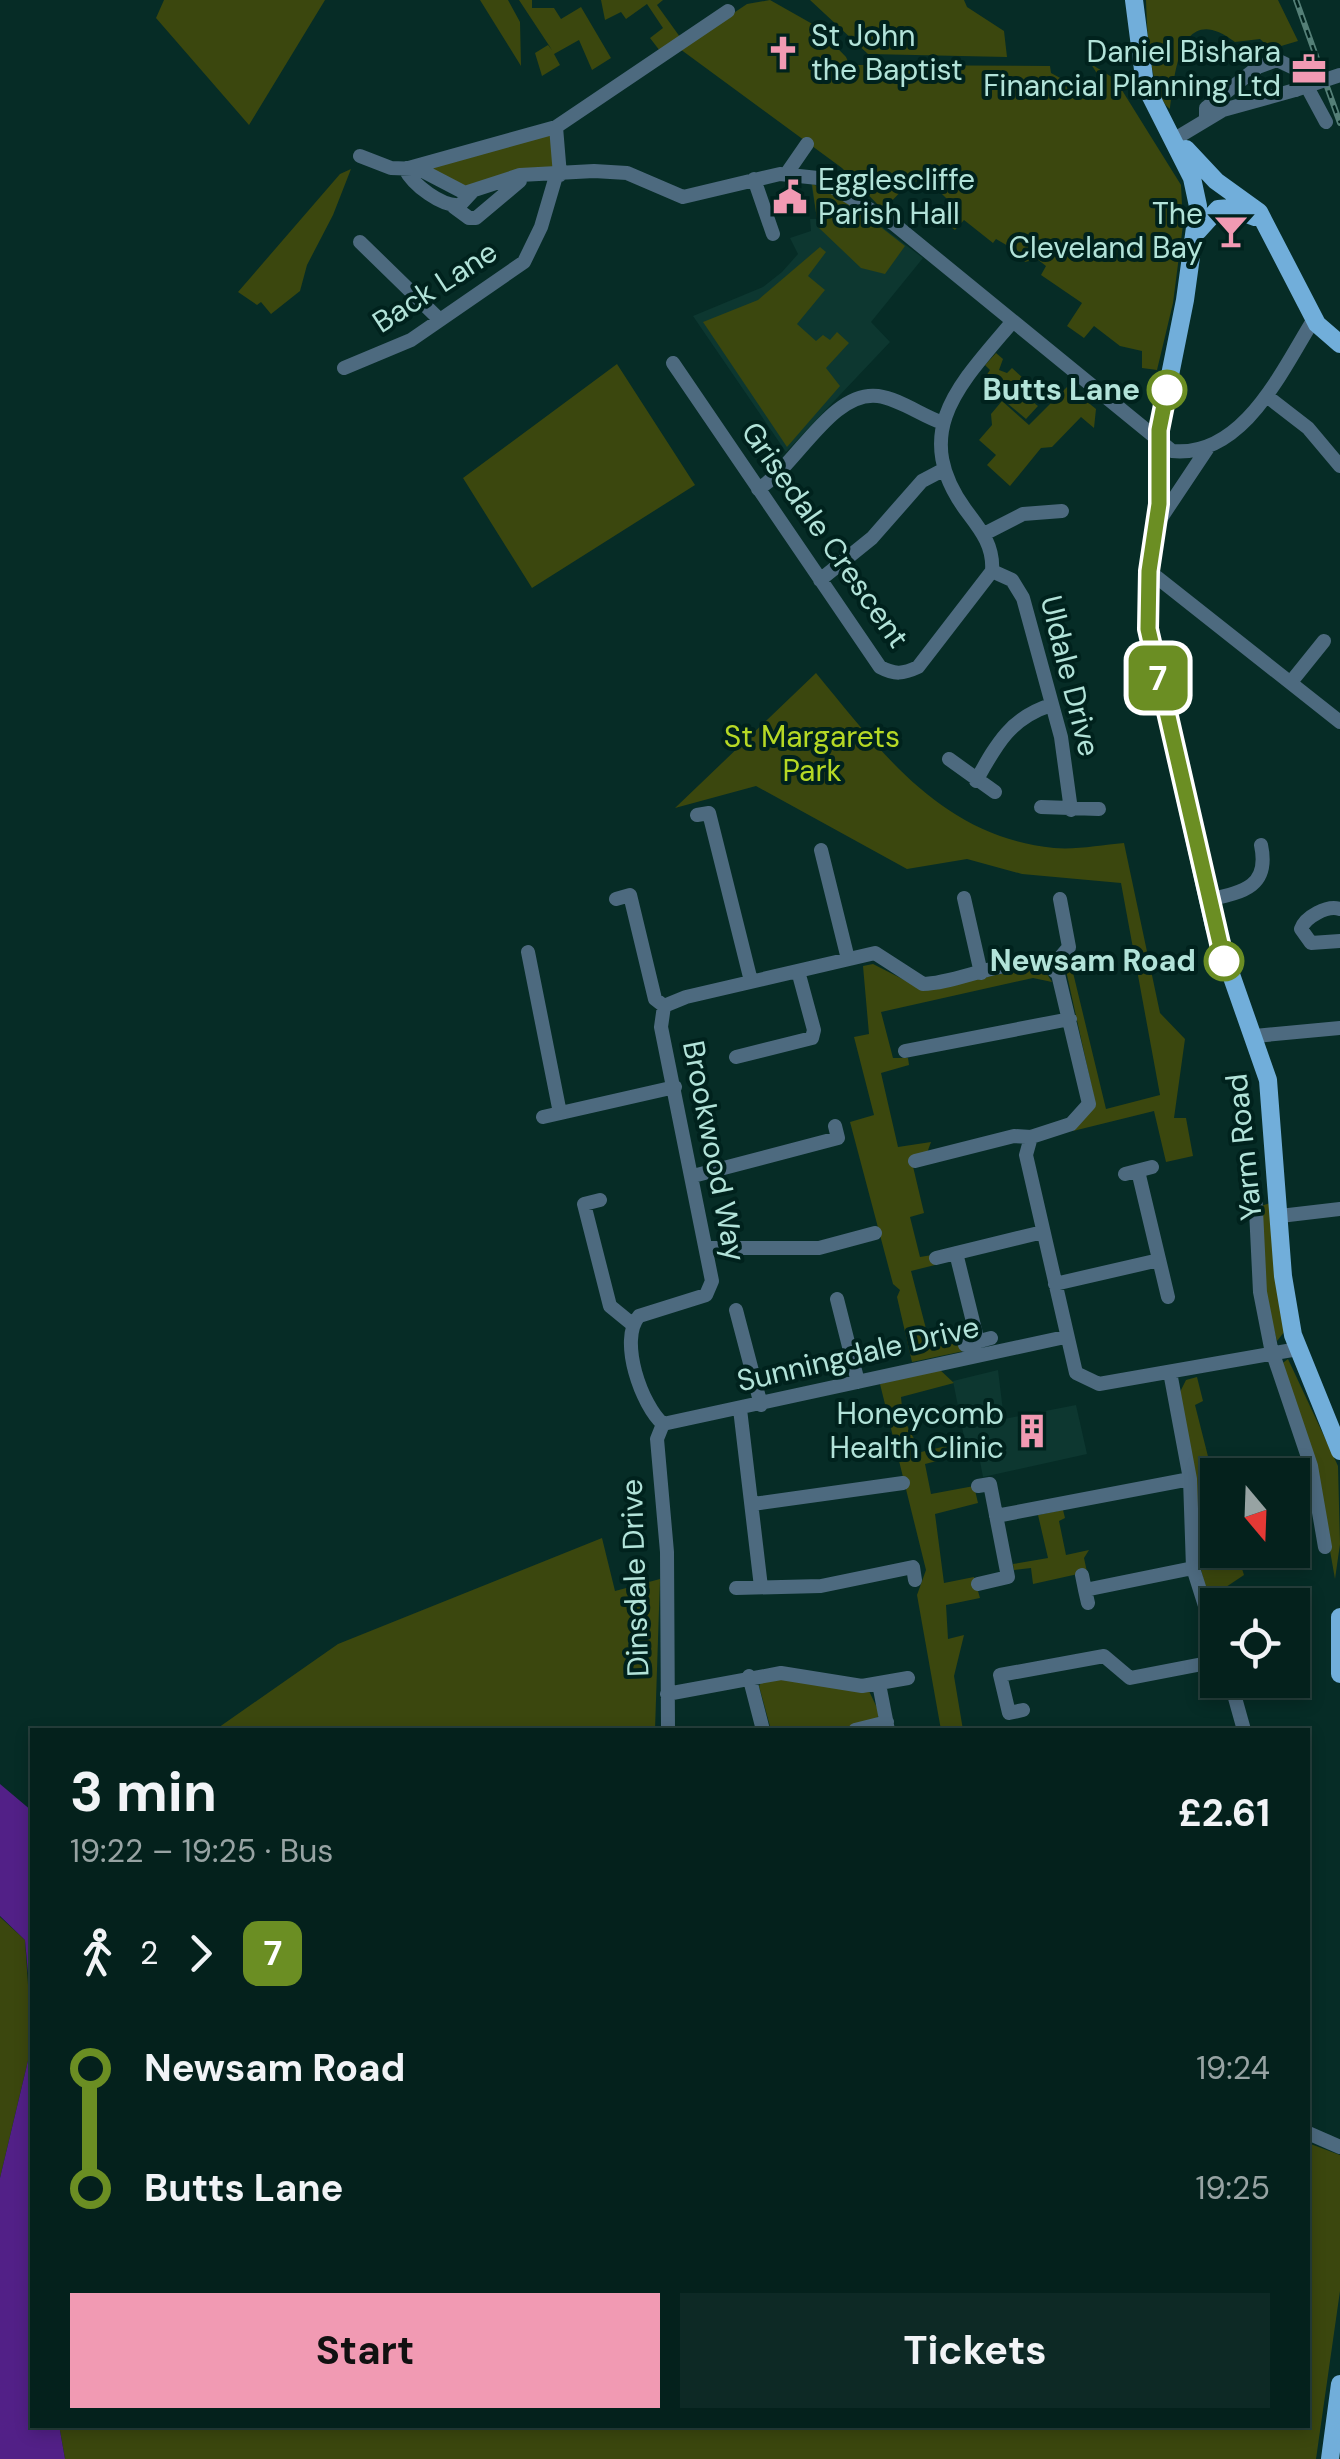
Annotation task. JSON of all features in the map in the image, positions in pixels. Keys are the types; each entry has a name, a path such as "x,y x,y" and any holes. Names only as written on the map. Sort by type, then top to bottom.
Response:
{"main road":[{"path":"1134,0 1146,85 1195,188 1253,215"},
{"path":"1174,140 1181,142 1206,172 1274,235 1314,319 1340,344"},
{"name":"Yarm Road","path":"1195,188 1196,232 1158,443 1157,524 1149,571 1151,645 1221,952 1255,1036 1271,1095 1286,1294 1298,1348 1340,1451"},
{"path":"1196,232 1213,211 1226,208 1253,215"},
{"path":"1340,1617 1340,1674"},
{"path":"1330,2459 1340,2384"}],"street":[{"path":"405,168 556,127 728,11"},
{"path":"1206,119 1206,108 1258,66 1287,56 1302,75 1326,122"},
{"path":"1174,140 1206,119 1340,75"},
{"path":"556,127 558,175"},
{"path":"787,174 807,144"},
{"path":"360,156 419,169 458,191 472,192 529,175 627,173 684,197 787,174 832,183 894,224 1158,443 1176,452 1209,446"},
{"path":"405,168 410,178 472,219 529,175"},
{"name":"Back Lane","path":"344,368 396,347 524,262 558,175"},
{"path":"754,180 772,234"},
{"path":"454,207 472,192"},
{"path":"360,242 439,319"},
{"path":"1157,524 1209,446 1268,397 1314,319"},
{"path":"992,571 984,534 942,471 939,444 943,422 959,390 1012,322"},
{"name":"Grisedale Crescent","path":"672,363 880,667 893,674 918,667 992,571"},
{"path":"758,489 780,476 822,424 853,400 884,397 943,422"},
{"path":"1268,397 1308,428 1340,466"},
{"path":"820,580 872,538 922,481 942,471"},
{"path":"984,534 1017,516 1062,512"},
{"name":"Uldale Drive","path":"992,571 1010,578 1022,593 1064,752 1071,810"},
{"path":"1149,571 1340,722"},
{"path":"1291,682 1324,641"},
{"path":"976,781 1016,720 1051,704"},
{"path":"948,759 995,792"},
{"path":"1041,808 1099,809"},
{"path":"698,815 709,813 750,982"},
{"path":"1208,900 1240,893 1256,883 1264,864 1261,845"},
{"path":"827,859 848,959"},
{"name":"Brookwood Way","path":"616,899 630,895 655,999 664,1006 661,1027 712,1281 706,1295 639,1316 632,1324"},
{"path":"964,898 981,973"},
{"path":"1052,967 1069,947 1061,899"},
{"path":"1340,909 1323,911 1303,923 1301,931 1311,943 1340,940"},
{"path":"664,1006 875,953 923,984 1032,960 1052,967 1058,974 1089,1104 1072,1124 1029,1141 1014,1136 915,1161"},
{"path":"533,958 560,1113"},
{"path":"736,1057 753,1048 818,1035 798,971"},
{"path":"905,1051 1070,1019"},
{"path":"1255,1036 1340,1028"},
{"path":"543,1117 675,1088"},
{"path":"693,1176 838,1138 835,1126"},
{"path":"1029,1141 1026,1155 1065,1337 1074,1370 1089,1383 1298,1348"},
{"path":"1139,1171 1168,1297"},
{"path":"1258,1196 1260,1292 1272,1354 1310,1462 1325,1546"},
{"path":"600,1200 584,1204 610,1306 632,1324 630,1343 643,1394 649,1412 663,1424"},
{"path":"1280,1216 1340,1209"},
{"path":"708,1248 818,1248 875,1232"},
{"path":"936,1258 1043,1232"},
{"path":"956,1253 978,1342"},
{"path":"1054,1284 1159,1260"},
{"path":"837,1300 858,1382"},
{"path":"736,1310 761,1405"},
{"name":"Sunningdale Drive","path":"663,1424 1065,1337"},
{"path":"1170,1372 1190,1479 1194,1568 1200,1588"},
{"path":"740,1410 761,1587"},
{"name":"Dinsdale Drive","path":"663,1424 657,1439 667,1552 668,1728"},
{"path":"996,1516 1190,1479"},
{"path":"753,1504 894,1480"},
{"path":"978,1486 990,1484 1008,1577 978,1584"},
{"path":"736,1588 858,1581 913,1567 915,1580"},
{"path":"1085,1589 1194,1568"},
{"path":"1022,1710 1009,1712 1000,1675 1104,1656 1125,1682 1200,1664"},
{"path":"667,1694 781,1673 838,1684 879,1684 908,1678"},
{"path":"749,1676 762,1728"},
{"path":"879,1684 887,1726"},
{"path":"1235,1698 1243,1728"},
{"path":"1310,2134 1340,2146"}],"shaded area":[{"path":"811,183 841,196 923,258 871,322 890,342 786,452 693,316 763,287 798,254 790,238 811,231 810,219 817,219"},
{"path":"998,1370 1004,1419 1076,1405 1087,1454 983,1477 978,1451 967,1452 953,1381"},
{"path":"0,1784 30,1809 30,1996 25,1940 0,1916"},
{"path":"30,2052 30,2428 60,2428 65,2459 0,2459 0,2178"}],"green space":[{"path":"164,0 325,0 249,125 156,18"},
{"path":"480,0 508,0 520,22 521,66"},
{"path":"519,0 532,0 532,8 554,8 561,19 581,7 611,58 592,70 579,40 554,54 560,65 542,76 535,53 548,45 552,50"},
{"path":"601,0 663,0 657,5 680,37 660,51 650,38 663,28 647,4 626,19 621,12 605,20"},
{"path":"770,0 816,26 846,57 853,73 857,65 1050,66 1051,73 1084,91 1101,80 1091,64 1115,79 1181,185 1183,225 1173,303 1157,370 1142,368 1142,351 1120,346 1094,326 1084,338 1067,326 1082,303 1041,275 1046,266 1037,259 1025,262 1015,250 996,239 993,243 964,220 955,230 944,222 954,206 937,189 933,193 920,181 910,182 883,210 842,168 680,49 747,4"},
{"path":"810,0 964,0 967,7 1004,31 1007,57 868,54"},
{"path":"1146,0 1278,0 1298,41 1271,49 1260,39 1235,42 1217,31 1202,30 1192,35 1178,60 1170,109 1153,74"},
{"path":"544,133 553,136 555,169 469,189 432,170 434,165"},
{"path":"351,169 307,265 300,291 271,314 261,302 257,305 238,292 340,174"},
{"path":"812,184 841,196 905,246 885,274 861,268 818,227"},
{"path":"820,247 826,252 808,276 825,290 797,324 816,341 823,335 830,340 837,332 849,343 826,368 840,386 787,447 703,322 758,300"},
{"path":"996,353 1003,359 999,370 1007,373 1012,368 1023,378 1015,388 1038,406 1026,419 989,388 993,382 986,376 990,370 985,365"},
{"path":"617,364 695,485 532,588 463,478"},
{"path":"1068,386 1096,409 1094,428 1081,417 1052,447 1041,448 1010,486 987,465 996,455 979,440 992,425 991,414 1002,401 1029,425"},
{"name":"St Margarets Park","path":"816,673 917,786 979,827 1014,841 1054,848 1124,843 1160,1013 1185,1039 1174,1118 1186,1118 1193,1156 1166,1162 1154,1111 1073,1131 1095,1102 1065,966 1069,956 1106,1109 1160,1095 1121,883 1022,874 967,859 907,869 756,786 675,808"},
{"path":"873,964 924,990 1025,969 1047,974 1052,982 1033,978 881,1012 893,1058 908,1058 909,1065 881,1073 898,1147 931,1142 927,1153 911,1158 924,1213 910,1217 920,1257 932,1255 935,1265 911,1271 931,1348 962,1342 964,1351 912,1362 897,1297 900,1290 893,1284 850,1122 874,1115 854,1037 869,1034 863,966"},
{"path":"1270,1203 1285,1331 1277,1341 1264,1290 1261,1206"},
{"path":"1288,1359 1338,1466 1340,1544 1335,1579 1317,1477 1280,1365"},
{"path":"939,1369 954,1383 901,1397 903,1418 921,1452 963,1442 965,1454 925,1464 931,1494 974,1486 978,1503 935,1514 944,1583 974,1577 980,1598 946,1605 948,1639 964,1635 954,1676 963,1728 941,1728 917,1595 926,1570 880,1384"},
{"path":"1197,1377 1203,1401 1195,1405 1208,1458 1200,1458 1200,1565 1180,1392 1186,1380"},
{"path":"1063,1510 1065,1518 1059,1521 1066,1555 1089,1550 1084,1558 1087,1572 1033,1584 1031,1568 1014,1570 1013,1564 1048,1558 1038,1515"},
{"path":"602,1538 615,1591 660,1579 655,1728 218,1728 338,1644"},
{"path":"1201,1568 1242,1568 1244,1575 1224,1588 1205,1588"},
{"path":"763,1680 869,1691 880,1714 874,1722 848,1728 770,1728 759,1686"},
{"path":"0,1917 25,1940 30,2052 0,2178"},
{"path":"1310,2144 1340,2155 1340,2291 1316,2459 65,2459 60,2428 1310,2428"}],"railway":[{"path":"1296,0 1340,123"}],"bus line":[{"name":"7","path":"1167,390 1159,430 1159,504 1149,571 1148,629 1224,961"}],"place":[{"name":"St John the Baptist","path":"783,53"},
{"name":"Daniel Bishara Financial Planning Ltd","path":"1309,69"},
{"name":"Egglescliffe Parish Hall","path":"790,197"},
{"name":"The Cleveland Bay","path":"1231,231"},
{"name":"Butts Lane","path":"1167,390"},
{"name":"Newsam Road","path":"1224,961"},
{"name":"Honeycomb Health Clinic","path":"1032,1431"}]}
